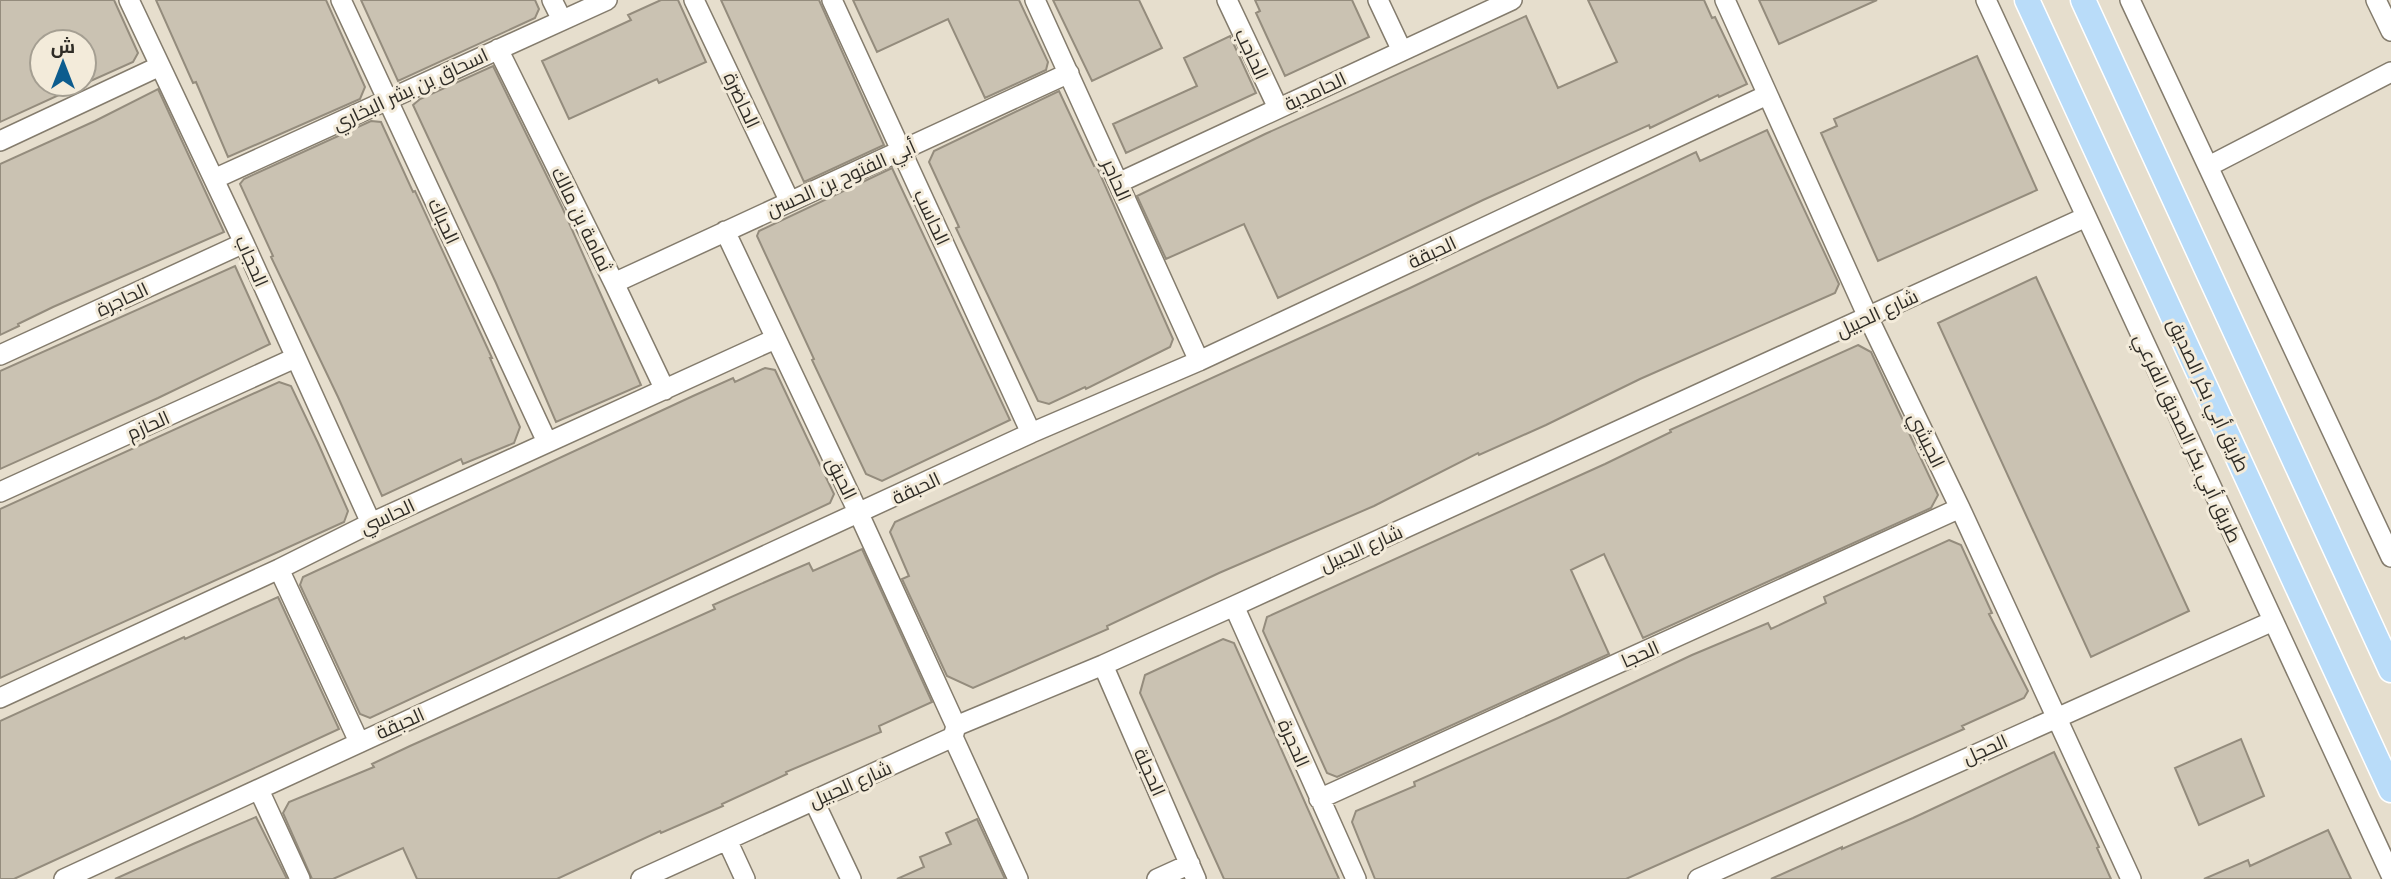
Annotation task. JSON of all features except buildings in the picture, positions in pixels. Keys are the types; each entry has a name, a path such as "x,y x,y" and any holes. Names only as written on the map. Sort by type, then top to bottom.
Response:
{"main road":[{"name":"طريق أبي بكر الصديق","path":"2027,0 2391,790"},
{"path":"2082,0 2391,670"}],"street":[{"name":"الحجاب","path":"129,0 244,243 371,523"},
{"name":"الحباك","path":"341,0 547,442"},
{"path":"552,0 562,20"},
{"name":"اسحاق بن بشر البخاري","path":"214,179 607,0"},
{"name":"الحاضرة","path":"694,0 789,200"},
{"name":"الحاسب","path":"832,0 1031,433"},
{"name":"الحاجر","path":"1035,0 1199,361"},
{"name":"الحاجب","path":"1227,0 1278,108"},
{"path":"1378,0 1402,51"},
{"name":"الحامدية","path":"1118,183 1512,0"},
{"name":"الجيشي","path":"1725,0 1868,317 2131,879"},
{"name":"طريق أبي بكر الصديق الفرعي","path":"1986,0 2391,875"},
{"path":"2130,0 2389,547"},
{"path":"2376,0 2391,31"},
{"name":"ثمامة بن مالك","path":"498,49 665,390"},
{"path":"0,141 160,66"},
{"path":"2210,166 2391,72"},
{"name":"أبي الفتوح بن الحسن","path":"614,283 1069,73"},
{"name":"الحبقة","path":"64,879 1031,433 1199,361 1767,95"},
{"name":"شارع الحبيل","path":"641,879 814,801 955,732 2086,217"},
{"name":"الحبق","path":"725,232 859,514 1018,879"},
{"name":"الحاجرة","path":"0,355 244,243"},
{"name":"الحاسي","path":"0,698 279,569 371,523 775,339"},
{"name":"الحازم","path":"0,492 295,358"},
{"name":"الحجا","path":"1319,799 1960,509"},
{"path":"279,569 359,742"},
{"name":"الحجرة","path":"1234,606 1356,879"},
{"name":"الحجل","path":"1698,879 2273,621"},
{"name":"الحجلة","path":"1103,665 1193,872"},
{"path":"259,790 300,879"},
{"path":"814,801 851,879"},
{"path":"727,840 745,879"},
{"path":"1157,879 1193,872"}]}
